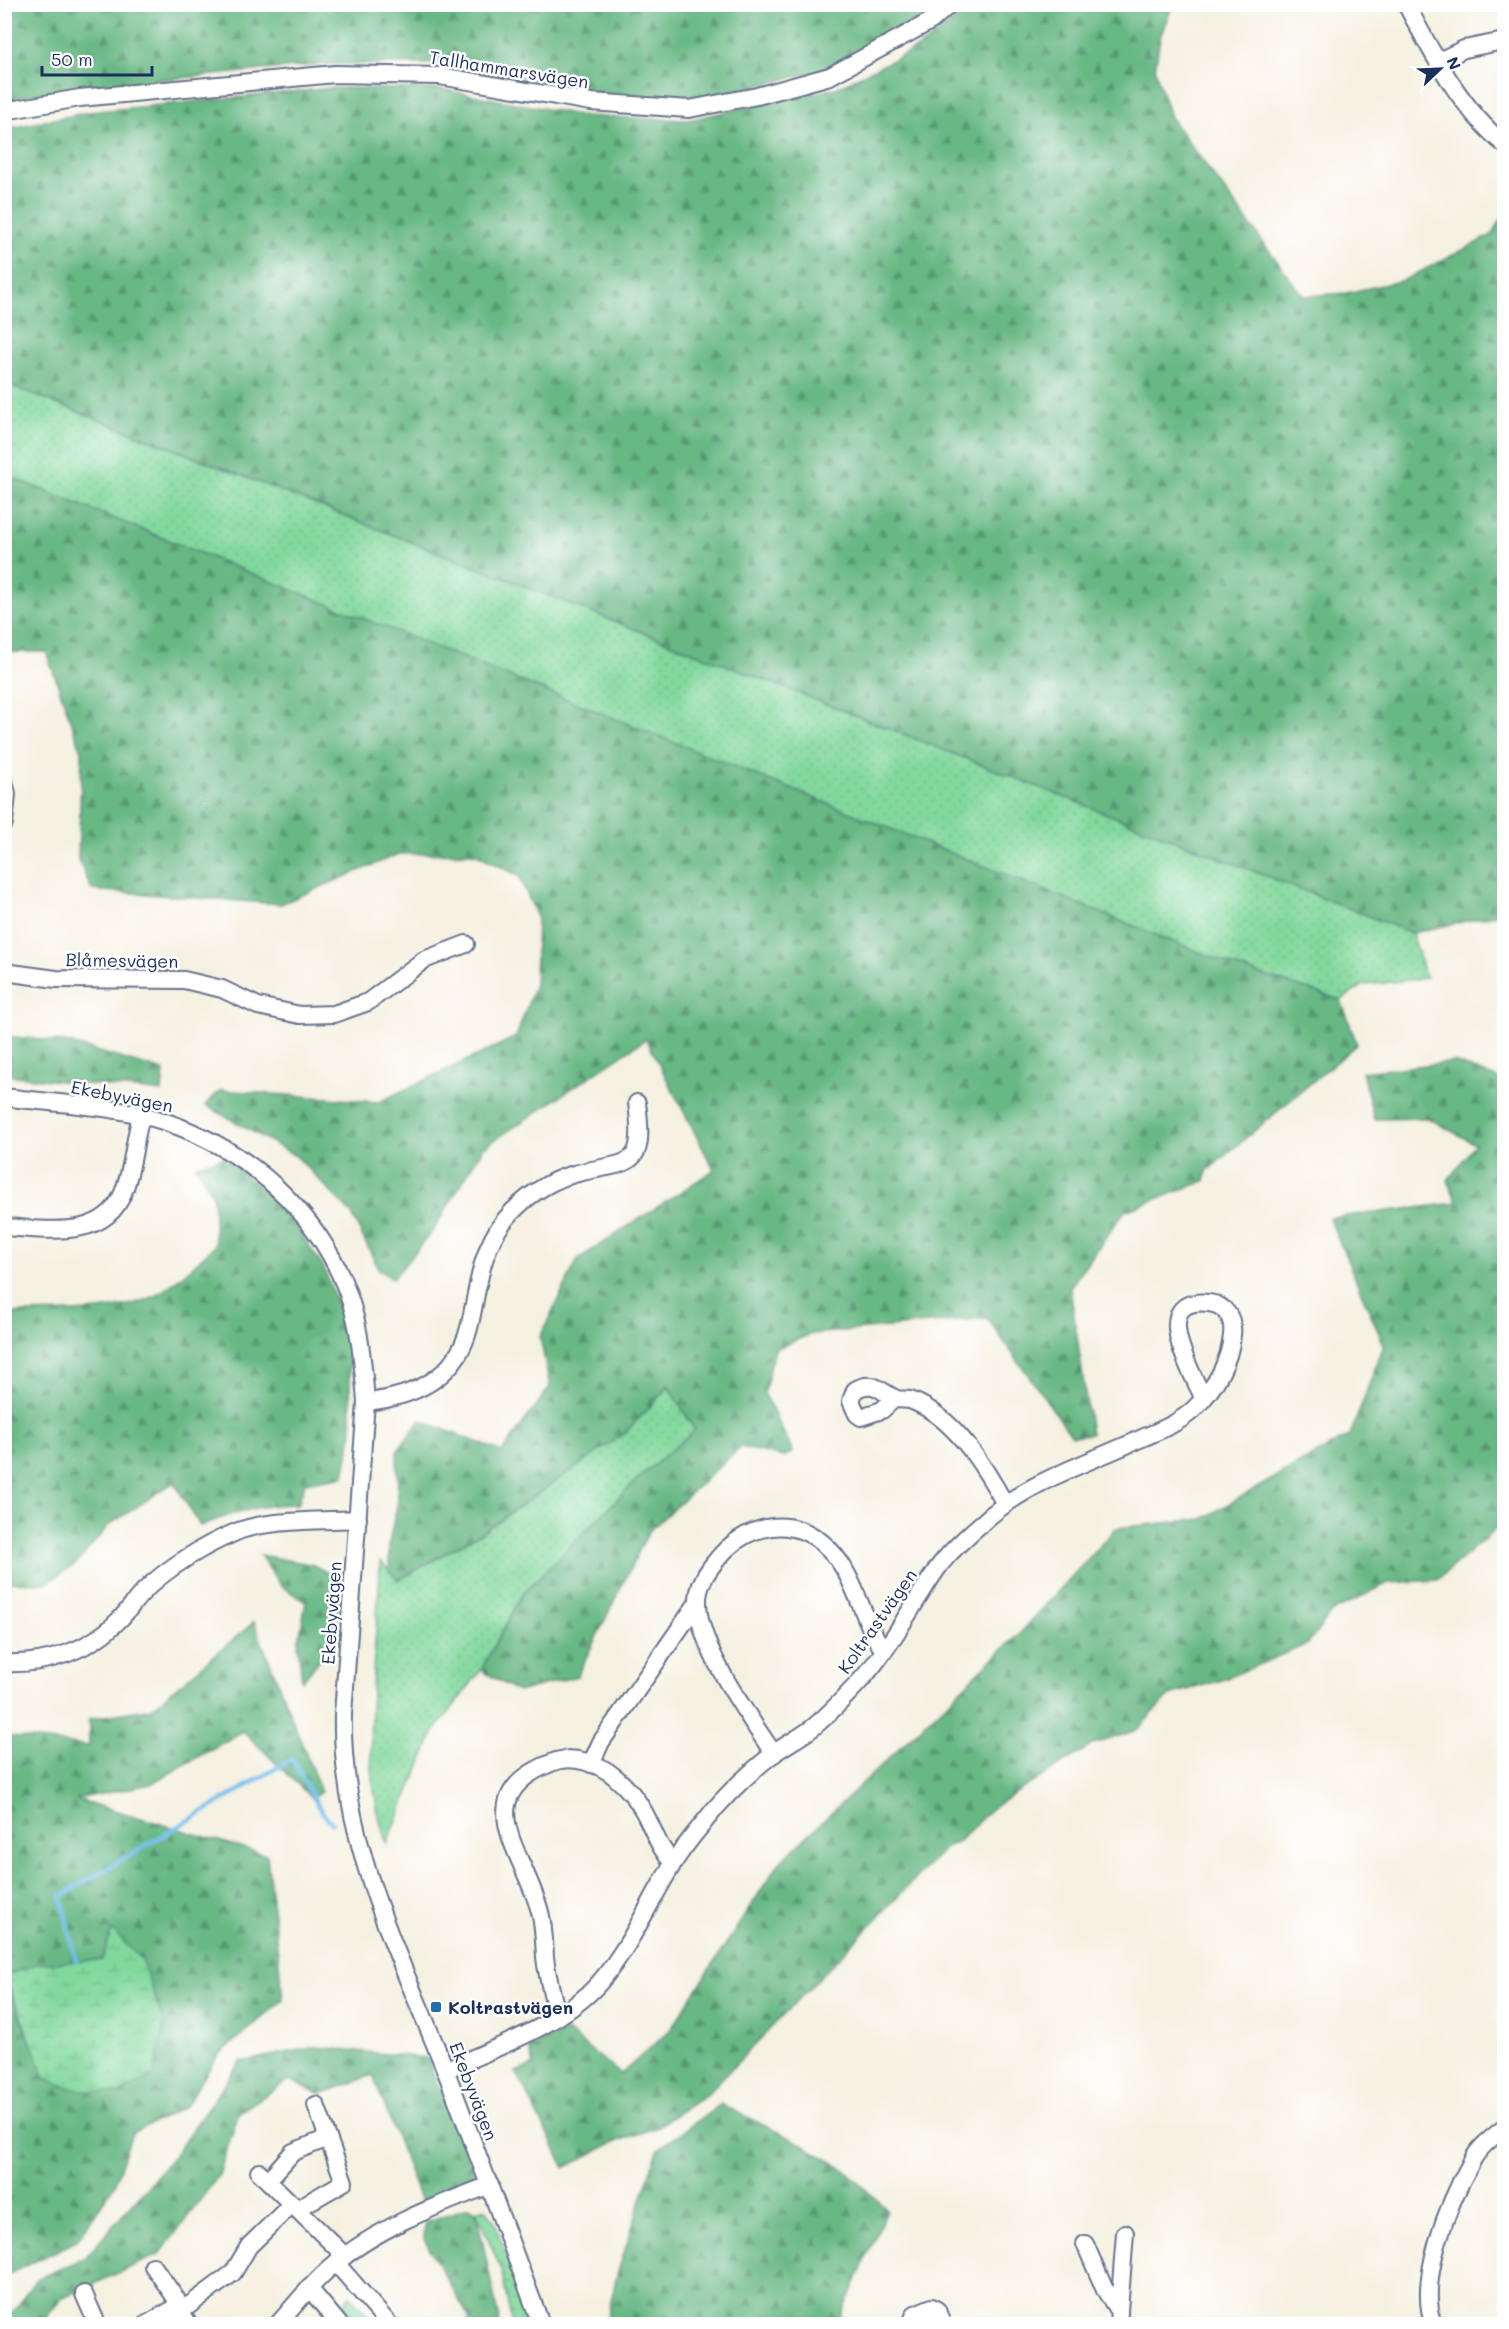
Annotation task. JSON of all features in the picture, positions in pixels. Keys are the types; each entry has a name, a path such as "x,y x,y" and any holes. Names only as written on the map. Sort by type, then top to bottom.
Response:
{"street":[{"name":"Tallhammarsvägen","path":"4,111 80,98 335,74 440,76 591,102 689,109 757,96 830,76 931,21 950,4"},
{"path":"1406,4 1439,61 1484,128 1504,144"},
{"path":"1439,61 1464,49 1504,41"},
{"path":"4,782 7,794 4,822"},
{"name":"Blåmesvägen","path":"4,972 56,979 183,980 222,989 258,1006 300,1015 334,1014 368,1002 424,960 466,944"},
{"name":"Ekebyvägen","path":"4,1097 141,1116 165,1122 211,1140 253,1167 309,1221 341,1279 356,1319 363,1357 366,1402 343,1723 351,1814 370,1883 445,2070 541,2325"},
{"path":"366,1402 388,1400 414,1392 430,1385 446,1370 459,1352 469,1330 477,1279 488,1249 503,1222 522,1202 541,1188 573,1174 625,1164 640,1143 637,1103"},
{"path":"4,1227 75,1229 90,1226 109,1214 124,1192 141,1116"},
{"name":"Koltrastvägen","path":"445,2070 531,2031 557,2015 599,1983 637,1926 673,1863 724,1798 774,1754 811,1728 864,1676 939,1565 982,1522 1005,1504 1056,1476 1164,1428 1196,1407 1216,1382 1227,1359 1233,1327 1223,1307 1198,1303 1184,1310 1176,1323 1178,1342 1203,1397"},
{"path":"895,1398 910,1400 925,1408 961,1438 980,1462 1005,1504"},
{"path":"4,1663 55,1658 83,1646 108,1630 145,1590 170,1570 238,1531 287,1524 358,1520"},
{"path":"774,1754 731,1690 700,1622 698,1602 700,1586 709,1569 734,1542 747,1533 775,1526 801,1532 817,1539 837,1557 868,1626 883,1649"},
{"path":"591,1764 601,1742 698,1602"},
{"path":"557,2015 547,1975 544,1925 529,1879 507,1831 506,1805 517,1782 536,1769 555,1761 571,1760 591,1764 614,1776 633,1795 645,1814 655,1840 673,1863"},
{"path":"147,2325 182,2314 233,2272 249,2246 295,2207 344,2182 316,2105"},
{"path":"1434,2325 1429,2314 1428,2278 1446,2219 1472,2159 1504,2128"},
{"path":"328,2138 293,2152 264,2176 295,2207 340,2260 389,2325"},
{"path":"278,2325 309,2288 340,2260 378,2234 443,2203 489,2185"},
{"path":"1119,2318 1125,2233"},
{"path":"1085,2244 1119,2318"},
{"path":"153,2266 177,2300 182,2314"},
{"path":"309,2288 336,2317 339,2325"},
{"path":"84,2294 97,2325"},
{"path":"911,2325 915,2314 932,2307 937,2310 942,2325"}],"green space":[{"path":"4,5 940,5 929,14 832,68 695,101 592,93 444,64 327,64 76,88 5,99"},
{"path":"975,5 1173,5 1160,37 1155,70 1170,117 1303,296 1346,293 1404,280 1492,235 1504,215 1504,913 1412,933 5,383 5,129 89,112 331,88 441,89 584,116 688,120 836,88 919,47"},
{"path":"4,383 1412,933 1426,978 1364,985 1341,1000 1239,968 5,475"},
{"path":"5,475 1239,968 1341,1000 1357,1044 1207,1171 1205,1181 1125,1211 1070,1287 1091,1434 1072,1436 987,1318 811,1334 775,1349 764,1393 793,1452 783,1457 741,1447 649,1531 577,1676 518,1692 481,1670 523,1593 639,1478 695,1430 668,1386 625,1433 481,1533 398,1580 389,1571 389,1543 398,1500 397,1452 420,1420 502,1452 550,1387 540,1337 578,1259 714,1170 646,1039 483,1148 434,1229 393,1279 379,1270 351,1213 296,1156 205,1105 221,1090 379,1102 516,1037 535,984 537,917 519,876 475,853 399,854 281,904 92,890 78,859 82,752 46,652 5,652"},
{"path":"5,1036 65,1042 164,1071 162,1092 5,1075"},
{"path":"1454,1062 1504,1081 1504,1522 1437,1580 1388,1583 1332,1612 1308,1644 1222,1680 1170,1695 1137,1730 1092,1745 992,1808 959,1841 946,1847 707,2094 655,2128 612,2143 565,2168 516,2072 534,2065 529,2047 567,2031 621,2074 671,2029 778,1864 1021,1632 1116,1528 1202,1519 1350,1435 1384,1345 1329,1218 1457,1203 1448,1180 1475,1144 1428,1118 1374,1119 1362,1072"},
{"path":"223,1157 282,1206 324,1268 348,1333 352,1434 344,1476 305,1483 298,1504 260,1507 200,1526 174,1482 109,1525 77,1563 47,1583 5,1582 4,1313 109,1309 143,1301 161,1292 181,1277 215,1245 213,1196 196,1166"},
{"path":"669,1386 695,1430 639,1478 523,1593 481,1670 434,1732 387,1844 378,1811 371,1741 371,1704 380,1561 399,1580 481,1533 625,1433"},
{"path":"260,1555 314,1565 343,1582 336,1616 336,1640 302,1681 298,1645 306,1602 281,1586"},
{"path":"254,1622 321,1792 312,1798 243,1731 151,1784 76,1799 267,1855 283,2000 218,2055 185,2107 132,2133 114,2186 77,2241 5,2276 4,1979 46,2078 72,2089 112,1931 102,1960 37,1964 5,1976 5,1736 89,1746 89,1719 152,1708"},
{"path":"112,1930 142,1960 164,2023 154,2075 119,2093 72,2089 45,2078 5,1976 37,1964 102,1960"},
{"path":"316,2047 427,2058 478,2182 422,2205 373,2075 321,2094 289,2080 239,2112 219,2175 160,2254 61,2299 41,2324 5,2324 36,2279 85,2258 173,2157 240,2062"},
{"path":"721,2104 798,2142 847,2171 887,2210 837,2324 606,2324 616,2278 657,2150"},
{"path":"469,2207 476,2211 500,2324 466,2324 470,2319 424,2239 425,2222"},
{"path":"485,2208 494,2220 531,2324 512,2324 501,2269 476,2211"},
{"path":"350,2296 375,2324 352,2324 339,2308"}],"waterway":[{"path":"76,1961 61,1896 292,1759 321,1811 332,1823"}],"place":[{"name":"Koltrastvägen","path":"436,2007"}]}
